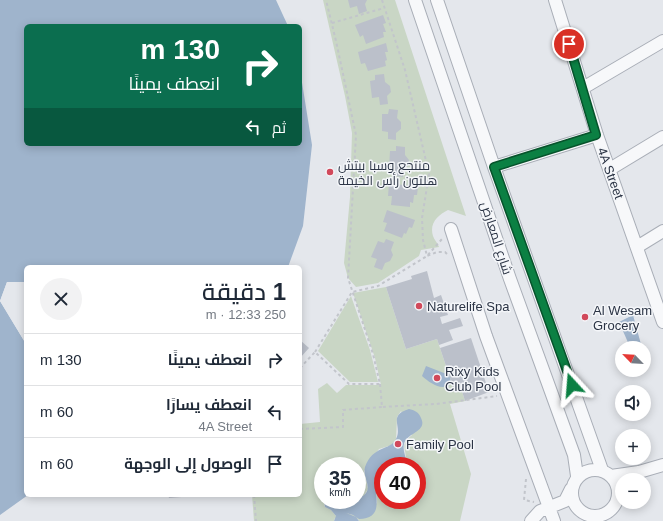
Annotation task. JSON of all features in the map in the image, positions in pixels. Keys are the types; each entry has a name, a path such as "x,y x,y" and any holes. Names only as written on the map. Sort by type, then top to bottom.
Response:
{"street":[{"name":"شارع المعارض","path":"415,0 510,280 574,455 577,476"},
{"name":"شارع المعارض","path":"437,0 494,167 606,473"},
{"name":"4A Street","path":"555,0 583,88 596,135 638,247 663,322"},
{"path":"583,88 663,41"},
{"path":"494,167 596,135"},
{"path":"610,169 663,137"},
{"path":"451,230 506,392 554,521"},
{"path":"638,247 663,231"},
{"path":"643,473 663,465"},
{"path":"531,521 540,511 565,501 577,476 586,471 615,474"},
{"path":"606,473 615,483"},
{"path":"572,488 573,503 578,509 591,517"},
{"path":"574,521 606,513 612,509 615,503"},
{"path":"612,509 616,521"}],"path":[{"path":"326,0 356,135 347,266 348,278 373,354 380,384 382,407"},
{"path":"332,23 384,8"},
{"path":"302,366 315,352 352,292 378,286 428,256 451,230"},
{"path":"315,352 349,384 380,384"},
{"path":"302,429 342,426 343,410 436,404 499,395 506,392"},
{"path":"254,497 256,521"}],"green space":[{"path":"323,0 395,0 466,216 448,210 444,212 435,220 432,227 433,236 439,247 421,250 419,256 378,283 356,287 348,278 344,263 350,197 352,133"},
{"path":"386,287 406,349 437,339 454,390 461,388 465,401 450,404 471,474 460,521 359,521 358,519 335,518 334,521 254,521 252,497 302,497 302,424 320,422 318,389 327,383 337,393 346,385 381,385 375,358 353,293"},
{"path":"351,296 370,350 378,382 350,382 318,351"},
{"path":"366,480 368,489 366,492"}],"water":[{"path":"0,0 276,0 287,24 24,24 24,146 302,146 302,82 312,145 303,226 289,265 24,265 24,282 7,282 0,301"},
{"path":"0,301 24,341 25,497 0,515"},
{"path":"633,315 640,341 627,341 619,322"},
{"name":"Rixy Kids Club Pool","path":"426,366 449,375 451,381 448,386 438,386 422,376"},
{"name":"Family Pool","path":"409,409 418,413 422,426 406,440 404,444 405,457 374,457 374,509 375,509 372,515 367,518 359,519 356,517 359,521 334,521 336,516 329,509 366,509 366,493 368,486 366,479 366,465 368,460 372,455 393,443 396,439 398,434 397,418 402,412"}],"pier":[{"path":"7,282 24,282 24,284 9,284 2,301 24,337 24,341 0,301"}],"building":[{"path":"348,0 367,0 365,4 367,11 359,14 357,6 350,8"},
{"path":"383,15 386,23 383,24 386,32 383,32 384,37 366,44 363,35 360,37 355,25"},
{"path":"386,43 388,52 385,52 387,60 385,61 386,66 368,71 365,63 361,64 358,52"},
{"path":"384,74 385,82 390,86 391,92 387,96 388,104 380,105 379,97 372,98 370,81 375,80 375,75"},
{"path":"389,109 398,110 397,118 401,122 401,129 396,133 396,140 388,139 388,132 382,131 382,114 388,114"},
{"path":"396,146 405,147 405,155 409,160 408,166 403,169 403,177 394,176 395,168 389,168 390,151 396,151"},
{"path":"389,183 418,187 417,195 414,195 413,203 410,202 410,207 391,205 392,196 388,196"},
{"path":"387,210 415,220 412,228 409,227 406,234 404,233 402,238 384,231 387,223 383,222"},
{"path":"386,239 394,242 391,250 393,255 390,261 385,263 382,270 374,267 377,259 371,257 378,241 384,243"},
{"name":"Naturelife Spa","path":"427,271 434,298 441,295 448,315 440,317 442,324 460,318 463,326 449,330 453,340 439,345 437,339 406,349 386,287 412,279 411,276"},
{"path":"471,338 489,392 465,401 461,388 454,390 440,348"},
{"path":"302,342 309,348 302,356"}],"place":[{"name":"منتجع وسبا بيتش هلتون رأس الخيمة","path":"330,172"},
{"name":"Naturelife Spa","path":"419,306"},
{"name":"Al Wesam Grocery","path":"585,317"},
{"name":"Rixy Kids Club Pool","path":"437,378"},
{"name":"Family Pool","path":"398,444"}],"route":[{"path":"569,44 596,135 494,167 572,385"}]}
